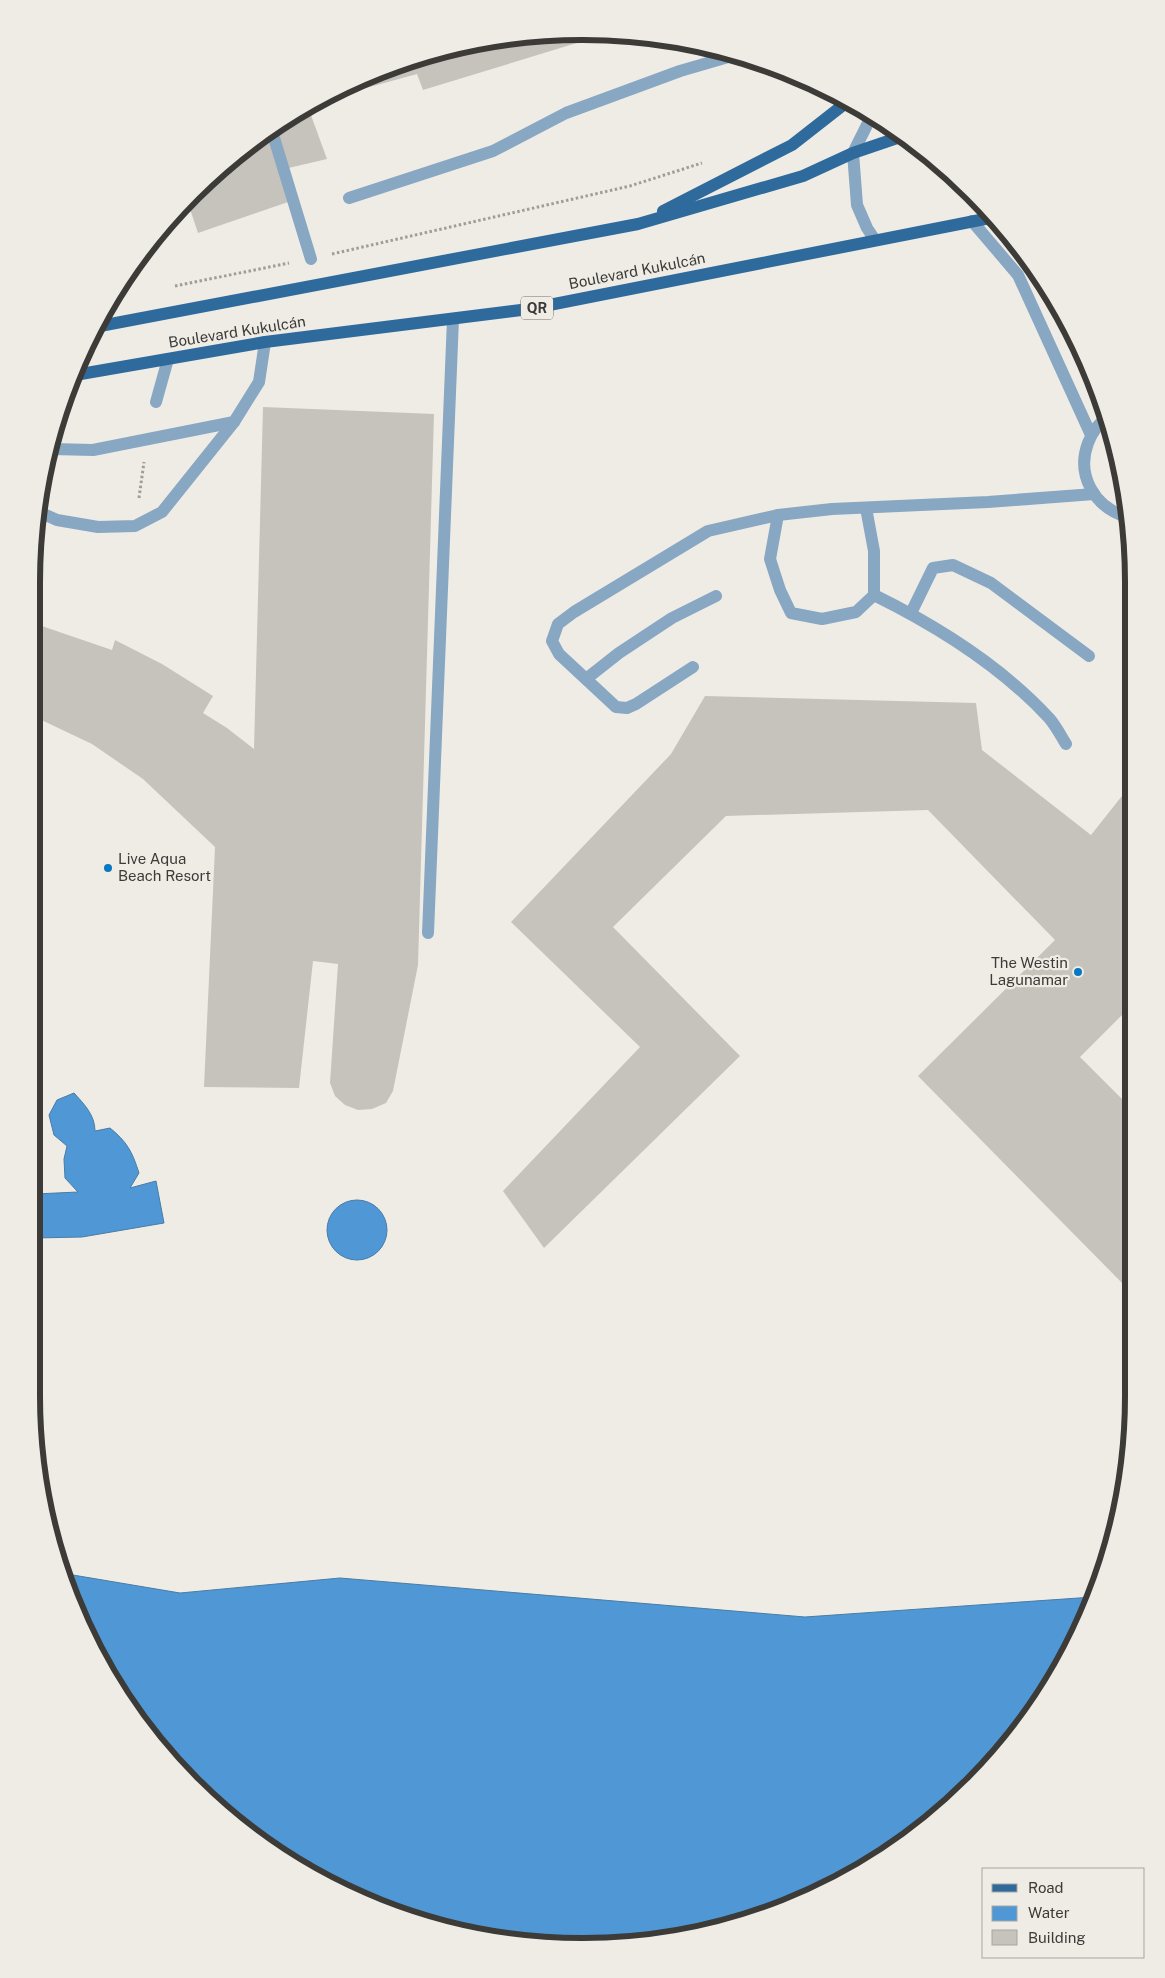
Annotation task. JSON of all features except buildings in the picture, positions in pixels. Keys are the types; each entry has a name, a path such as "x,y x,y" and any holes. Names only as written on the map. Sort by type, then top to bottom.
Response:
{"main road":[{"path":"638,224 792,145 841,106"},
{"name":"Boulevard Kukulcán","path":"106,325 638,224 803,176 853,153 895,139"},
{"name":"Boulevard Kukulcán","path":"82,374 265,342 529,309 984,219"}],"street":[{"path":"349,198 493,151 566,113 680,71 725,59"},
{"path":"869,122 853,153 858,205 867,228 875,240"},
{"path":"274,136 311,259"},
{"path":"972,221 1018,275 1091,435"},
{"path":"428,933 453,319"},
{"path":"45,515 57,520 98,527 135,526 162,512 234,422 259,382 265,342"},
{"path":"156,402 168,359"},
{"path":"56,449 93,450 234,422"},
{"path":"1101,424 1091,435 1084,453 1084,472 1090,489 1100,503 1120,515"},
{"path":"692,666 627,708 616,707 559,654 552,641 558,624 574,612 708,531 778,515 832,509 988,502 1094,494"},
{"path":"778,515 770,559 780,590 791,613 822,619 856,612 874,595 874,551 866,508"},
{"path":"911,613 933,568 953,565 992,583 1088,656"},
{"path":"874,595 911,613 999,671 1050,719 1066,744"},
{"path":"586,679 619,653 672,618 716,596"}],"path":[{"path":"170,287 311,259 630,186 703,163"},
{"path":"135,526 147,439"}],"water":[{"path":"74,1093 91,1115 95,1131 110,1128 121,1138 134,1159 139,1173 130,1188 156,1181 164,1223 82,1237 40,1238 40,1194 78,1192 65,1178 64,1159 67,1146 54,1135 49,1115 57,1100"},
{"path":"357,1200 374,1205 382,1213 387,1230 382,1247 374,1255 357,1260 340,1255 332,1247 327,1230 332,1213 340,1205"},
{"path":"71,1575 180,1593 340,1578 805,1617 1086,1597 1052,1667 1034,1697 1013,1726 966,1779 913,1826 884,1847 854,1865 790,1897 723,1920 688,1928 618,1937 547,1937 477,1928 442,1920 375,1897 311,1865 281,1847 252,1826 199,1779 152,1726 131,1697 96,1635"}],"place":[{"name":"Live Aqua Beach Resort","path":"108,868"},
{"name":"The Westin Lagunamar","path":"1078,972"}]}
